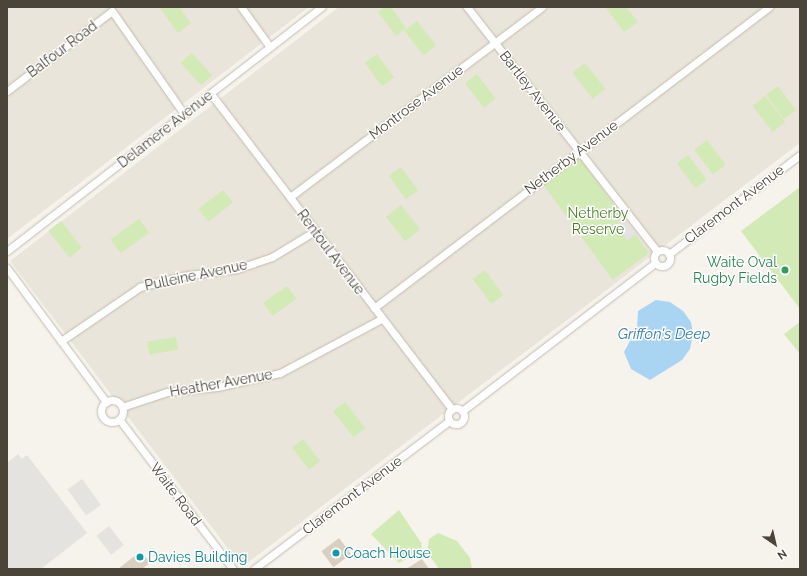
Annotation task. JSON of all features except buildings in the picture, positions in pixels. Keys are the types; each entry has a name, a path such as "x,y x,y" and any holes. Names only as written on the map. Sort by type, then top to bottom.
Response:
{"street":[{"path":"241,7 270,48"},
{"name":"Delamere Avenue","path":"7,251 322,7"},
{"name":"Bartley Avenue","path":"467,7 580,150 657,251"},
{"name":"Montrose Avenue","path":"290,197 542,7"},
{"name":"Netherby Avenue","path":"374,308 769,7"},
{"name":"Balfour Road","path":"7,91 112,11 184,114"},
{"name":"Rentoul Avenue","path":"211,94 452,409"},
{"name":"Claremont Avenue","path":"669,254 800,155"},
{"name":"Pulleine Avenue","path":"61,341 140,287 182,276 237,269 272,257 315,231"},
{"path":"462,411 464,419 459,424 449,421 448,415 452,409 462,411 655,263 666,265 669,254 663,250 657,251 654,256 655,263"},
{"path":"7,268 106,402"},
{"name":"Heather Avenue","path":"122,407 167,392 217,387 280,373 382,318"},
{"path":"116,401 122,407 119,419 110,421 103,416 102,410 106,402 116,401"},
{"name":"Waite Road","path":"119,419 233,569"},
{"name":"Claremont Avenue","path":"254,569 449,421"}],"shaded area":[{"path":"7,7 309,7 7,239"},
{"path":"339,7 800,7 800,143 242,567 10,261"},
{"path":"624,218 636,234 627,241 615,225"},
{"path":"18,454 22,459 27,455 87,533 41,569 7,569 7,463"},
{"path":"82,479 101,505 86,515 67,490"},
{"path":"109,526 124,545 111,555 96,536"}],"green space":[{"path":"159,7 179,7 191,23 178,33"},
{"path":"385,7 391,7 406,28 396,36 378,12"},
{"path":"626,7 638,22 624,32 606,8"},
{"path":"417,21 436,45 423,55 404,31"},
{"path":"192,53 212,75 201,85 181,63"},
{"path":"377,54 394,77 382,86 365,63"},
{"path":"585,63 605,89 593,99 572,73"},
{"path":"477,74 496,99 484,108 465,83"},
{"path":"778,86 796,110 784,119 766,95"},
{"path":"765,96 785,122 773,132 752,106"},
{"path":"707,140 726,165 713,174 694,150"},
{"path":"688,155 707,180 695,188 677,163"},
{"name":"Netherby Reserve","path":"579,157 649,253 613,280 543,183"},
{"path":"401,167 418,190 406,199 389,176"},
{"name":"Waite Oval Rugby Fields","path":"800,187 800,309 741,231"},
{"path":"223,190 233,203 208,222 199,209"},
{"path":"401,205 420,229 405,241 386,217"},
{"path":"139,219 149,233 121,253 111,240"},
{"path":"61,221 82,248 69,258 48,231"},
{"path":"485,270 503,295 491,304 473,279"},
{"path":"287,286 296,299 272,316 263,303"},
{"path":"800,322 800,354 784,334"},
{"path":"176,337 178,350 149,354 147,342"},
{"path":"345,402 365,428 353,437 333,411"},
{"path":"303,439 320,461 309,470 292,448"},
{"path":"399,510 422,544 421,550 399,563 371,534"},
{"path":"438,533 457,541 470,558 472,569 439,569 427,552 429,539"}],"water":[{"name":"Griffon's Deep","path":"656,300 670,302 683,311 691,322 693,334 690,349 682,360 650,380 631,369 624,352 637,328 638,311"}],"place":[{"name":"Waite Oval Rugby Fields","path":"785,270"},
{"name":"Coach House","path":"336,553"},
{"name":"Davies Building","path":"140,557"}]}
